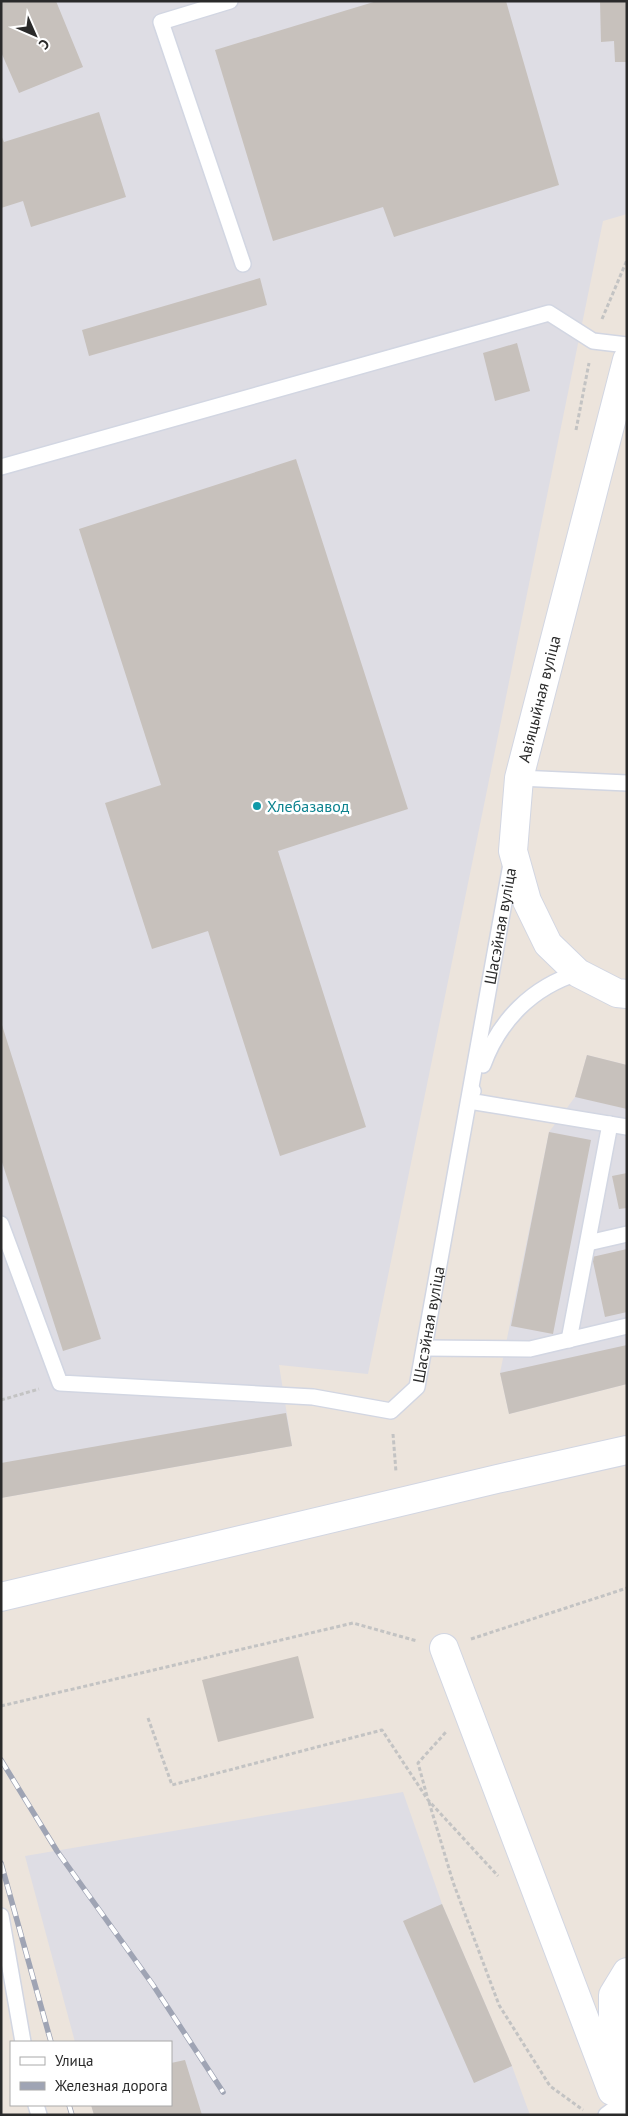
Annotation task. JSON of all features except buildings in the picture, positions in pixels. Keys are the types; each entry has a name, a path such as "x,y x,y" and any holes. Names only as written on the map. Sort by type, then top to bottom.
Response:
{"main road":[{"name":"Авіяцыйная вуліца","path":"627,360 519,778 513,851 527,901 548,944 578,973 617,992 627,994"},
{"path":"1,1597 627,1450"},
{"path":"444,1648 618,2110"},
{"path":"618,2110 613,2066 613,1995 627,1972"}],"lane":[{"path":"230,1 160,22 243,264"},
{"path":"1,467 549,313 593,341 627,345"},
{"path":"519,778 627,783"},
{"name":"Шасэйная вуліца","path":"391,1411 417,1387 513,851"},
{"path":"578,973 558,979 531,997 510,1016 490,1046 469,1101 627,1127"},
{"path":"569,1340 610,1124"},
{"path":"1,1224 60,1383 313,1398 391,1411"},
{"path":"588,1243 627,1234"},
{"path":"425,1348 530,1349 627,1326"},
{"path":"1,1916 23,2041"}],"path":[{"path":"1,1400 60,1383"},
{"path":"391,1411 396,1478"},
{"path":"1,1706 354,1623 444,1648 627,1588"},
{"path":"467,1708 418,1763 428,1800 453,1882 499,2005 550,2086 590,2115"},
{"path":"148,1718 172,1785 382,1730 428,1800 501,1880"}],"shaded area":[{"path":"1,1 627,1 627,214 603,221 368,1374 279,1365 292,1446 1,1498 1,1380 3,1379 1,1375"},
{"path":"587,1055 627,1065 627,1384 509,1414 500,1373 549,1132 575,1097"},
{"path":"403,1792 442,1904 512,2066 530,2115 94,2115 91,2106 172,2106 172,2041 75,2041 25,1856"}],"railway":[{"path":"1,1760 57,1851 153,1985 223,2092"},
{"path":"1,1863 51,2041"},
{"path":"69,2106 72,2115"}],"place":[{"name":"Хлебазавод","path":"257,806"}]}
